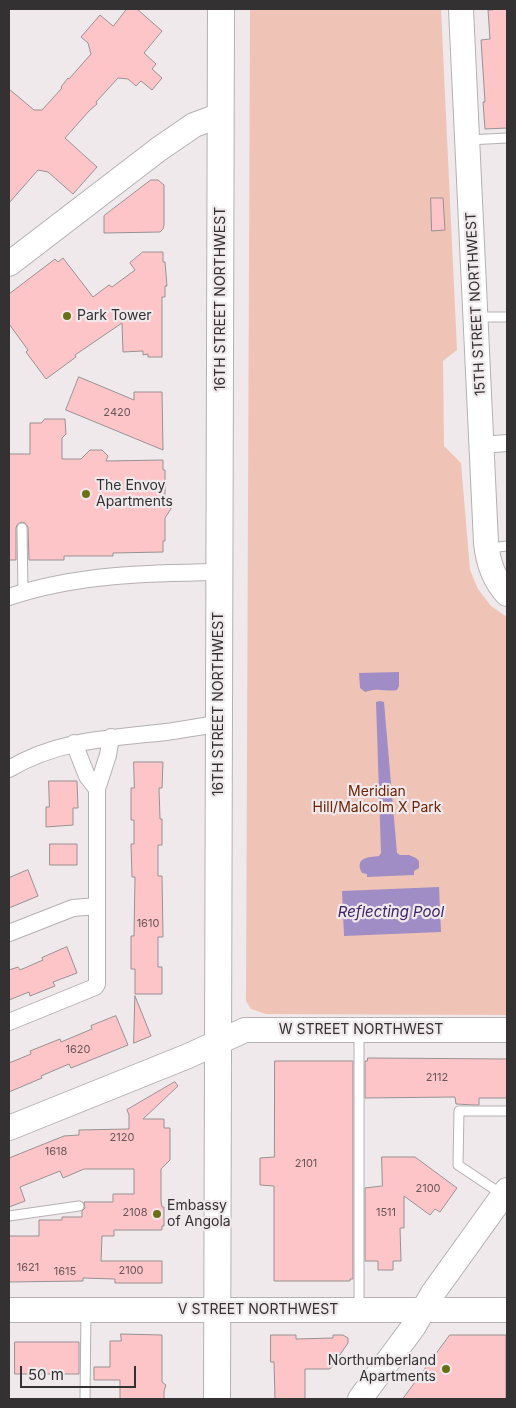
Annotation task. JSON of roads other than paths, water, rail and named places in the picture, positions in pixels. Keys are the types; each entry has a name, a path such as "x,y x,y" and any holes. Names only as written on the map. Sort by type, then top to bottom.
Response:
{"main road":[{"name":"16TH STREET NORTHWEST","path":"217,1399 221,9"}],"street":[{"name":"15TH STREET NORTHWEST","path":"461,9 482,445 497,547 489,564 492,572 507,594"},
{"path":"9,264 159,149 194,125 221,115"},
{"path":"482,445 507,443"},
{"path":"16,594 102,577 220,572"},
{"path":"9,769 41,753 74,743 219,724"},
{"path":"9,1022 95,987 97,984 97,789 108,755 111,737"},
{"path":"74,743 88,776 97,789"},
{"path":"9,933 73,908 97,906"},
{"name":"W STREET NORTHWEST","path":"9,1128 188,1056 245,1030 507,1030"},
{"path":"360,1399 414,1326 433,1293 505,1192"},
{"name":"V STREET NORTHWEST","path":"9,1310 507,1310"}],"lane":[{"path":"468,140 507,138"},
{"path":"476,317 507,317"},
{"path":"16,594 22,528"},
{"path":"359,1030 359,1310"},
{"path":"505,1192 458,1165 459,1111 507,1111"},
{"path":"9,1216 79,1206"},
{"path":"85,1399 86,1310"}],"water":[{"path":"399,672 399,686 397,690 365,692 360,688 359,673"},
{"path":"376,702 384,702 397,853 409,855 419,861 419,868 414,871 414,875 367,877 367,874 362,873 360,868 363,859 379,856 381,853"},
{"name":"Reflecting Pool","path":"439,887 441,932 344,936 342,891"}],"place":[{"name":"Park Tower","path":"67,316"},
{"name":"The Envoy Apartments","path":"86,494"},
{"name":"Embassy of Angola","path":"157,1214"},
{"name":"Northumberland Apartments","path":"446,1369"}],"park label":[{"name":"Meridian Hill/Malcolm X Park","path":"377,800"}]}
